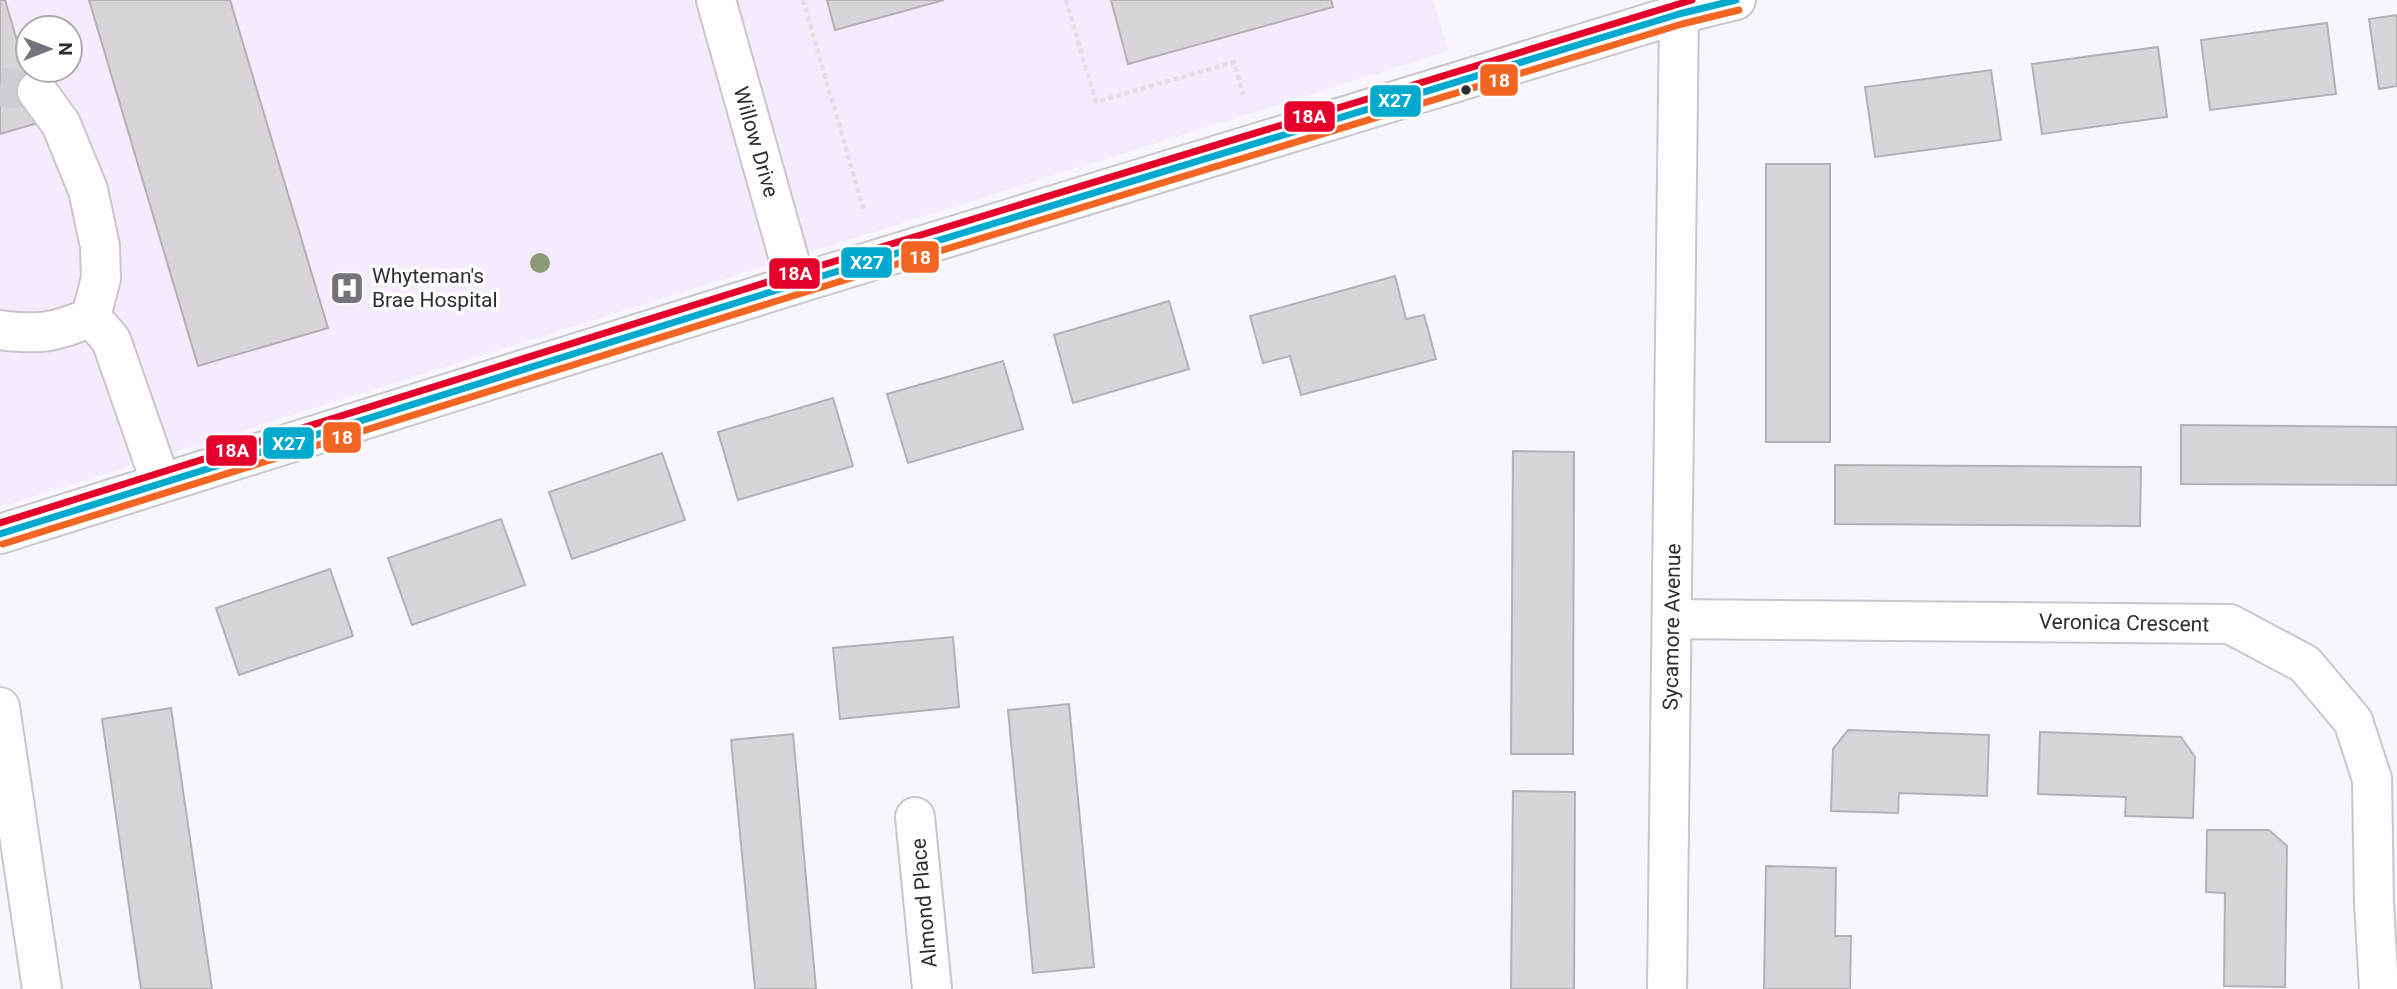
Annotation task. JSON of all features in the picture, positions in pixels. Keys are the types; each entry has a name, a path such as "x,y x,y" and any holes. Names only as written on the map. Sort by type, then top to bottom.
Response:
{"street":[{"name":"Willow Drive","path":"716,0 796,284"},
{"path":"0,534 796,284 1679,14 1736,0"},
{"name":"Sycamore Avenue","path":"1667,989 1679,14"},
{"path":"37,91 61,124 88,190 100,246 101,278 91,317"},
{"path":"91,317 111,340 161,483"},
{"path":"0,330 31,334 63,330 91,317"},
{"name":"Veronica Crescent","path":"1672,619 2230,624 2305,664 2353,721 2372,779 2374,903 2379,989"},
{"path":"0,707 42,989"},
{"name":"Almond Place","path":"915,817 932,989"}],"path":[{"path":"803,0 877,260"},
{"path":"1066,0 1096,102 1234,62 1257,143"}],"shaded area":[{"name":"Whyteman's Brae Hospital","path":"0,0 1433,0 1448,51 0,507"}],"building":[{"path":"0,0 5,0 14,30 14,84 30,84 41,122 0,134"},
{"path":"89,0 230,0 328,328 198,366"},
{"path":"827,0 944,0 835,30"},
{"path":"1111,0 1331,0 1333,7 1128,64"},
{"path":"2397,15 2397,86 2379,89 2369,19"},
{"path":"2327,23 2336,94 2210,110 2201,40"},
{"path":"2158,47 2167,117 2042,134 2032,64"},
{"path":"1991,70 2001,140 1875,157 1865,87"},
{"path":"1766,164 1830,164 1830,442 1766,442"},
{"path":"1395,276 1406,319 1424,315 1436,359 1301,395 1290,356 1263,363 1250,316"},
{"path":"1169,301 1189,369 1073,403 1054,335"},
{"path":"1003,361 1023,429 908,463 887,394"},
{"path":"833,398 853,466 738,500 718,432"},
{"path":"2181,425 2397,427 2397,485 2181,484"},
{"path":"1513,451 1574,452 1573,754 1511,754"},
{"path":"662,453 685,520 572,559 549,492"},
{"path":"1835,465 2141,467 2140,526 1835,524"},
{"path":"501,519 525,585 412,625 388,558"},
{"path":"330,569 353,636 239,675 216,608"},
{"path":"953,637 959,707 840,719 833,648"},
{"path":"1069,704 1094,967 1033,973 1008,710"},
{"path":"171,708 212,989 141,989 102,719"},
{"path":"1848,730 1989,735 1987,796 1899,793 1898,813 1831,811 1833,749"},
{"path":"2040,732 2181,737 2195,757 2193,818 2125,816 2126,797 2038,794"},
{"path":"793,734 816,989 755,989 731,740"},
{"path":"1513,791 1575,792 1574,989 1511,989"},
{"path":"2207,830 2269,830 2287,846 2285,987 2224,986 2225,893 2206,892"},
{"path":"1766,866 1836,868 1835,936 1851,936 1850,989 1764,989"}],"tunnel":[{"path":"0,87 37,91"}],"transit line":[{"name":"18A","path":"0,523 793,274 1692,0"},
{"name":"X27","path":"0,534 796,284 1679,14 1736,0"},
{"name":"18","path":"3,544 799,294 1682,24 1739,10"}],"place":[{"name":"Whyteman's Brae Hospital","path":"347,288"}]}
